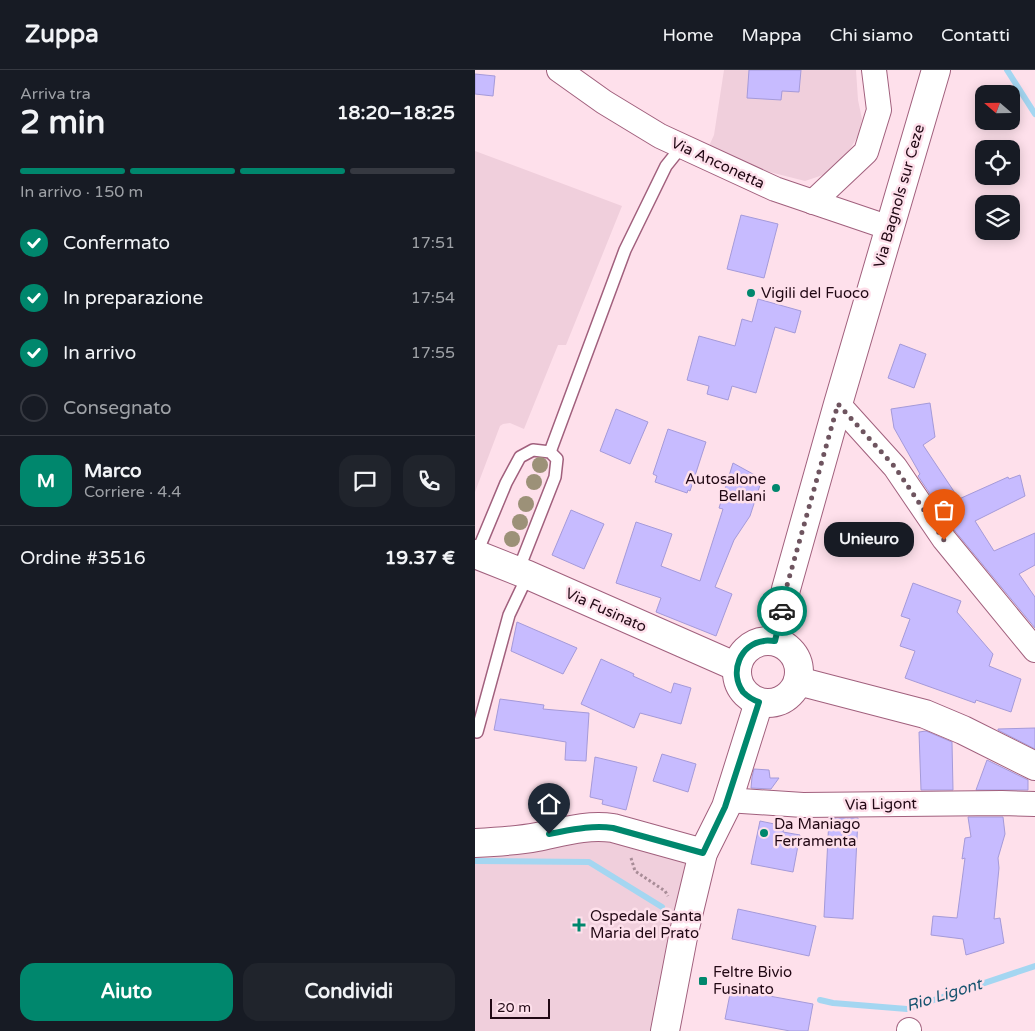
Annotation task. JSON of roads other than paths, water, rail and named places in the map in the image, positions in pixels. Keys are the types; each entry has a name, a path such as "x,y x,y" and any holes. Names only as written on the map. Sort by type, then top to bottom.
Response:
{"main road":[{"name":"Via Bagnols sur Ceze","path":"775,641 786,589 838,404 936,70"},
{"name":"Via Fusinato","path":"476,554 737,667"},
{"path":"765,640 775,641 785,645 792,652 797,661 798,681 794,690 787,697 769,703 759,702 751,699 744,693 739,685 737,667 740,657 746,649 755,643 765,640"},
{"path":"798,681 925,714 963,730 1035,766"},
{"path":"665,1031 682,941 703,853 725,807 759,702"},
{"path":"475,843 506,841 601,826 703,853"}],"street":[{"name":"Via Anconetta","path":"559,70 604,102 660,136 775,189 890,228"},
{"path":"813,202 866,152 879,110 874,70"},
{"path":"838,404 895,467 944,540 1035,650"},
{"name":"Via Ligont","path":"727,800 803,805 1035,804"}],"lane":[{"path":"551,452 625,250 666,166 682,146"},
{"path":"476,554 505,483 520,458 533,450 551,452 557,458 555,477 509,615 477,732"}],"waterway":[{"path":"1007,70 1035,114"},
{"name":"Rio Ligont","path":"475,861 589,862 662,907"},
{"name":"Rio Ligont","path":"820,1000 833,1003 907,1009 1035,966"}],"place":[{"name":"Vigili del Fuoco","path":"751,293"},
{"name":"Autosalone Bellani","path":"776,488"},
{"name":"Unieuro","path":"944,540"},
{"name":"Da Maniago Ferramenta","path":"764,833"},
{"name":"Ospedale Santa Maria del Prato","path":"579,925"},
{"name":"Feltre Bivio Fusinato","path":"703,981"}]}
